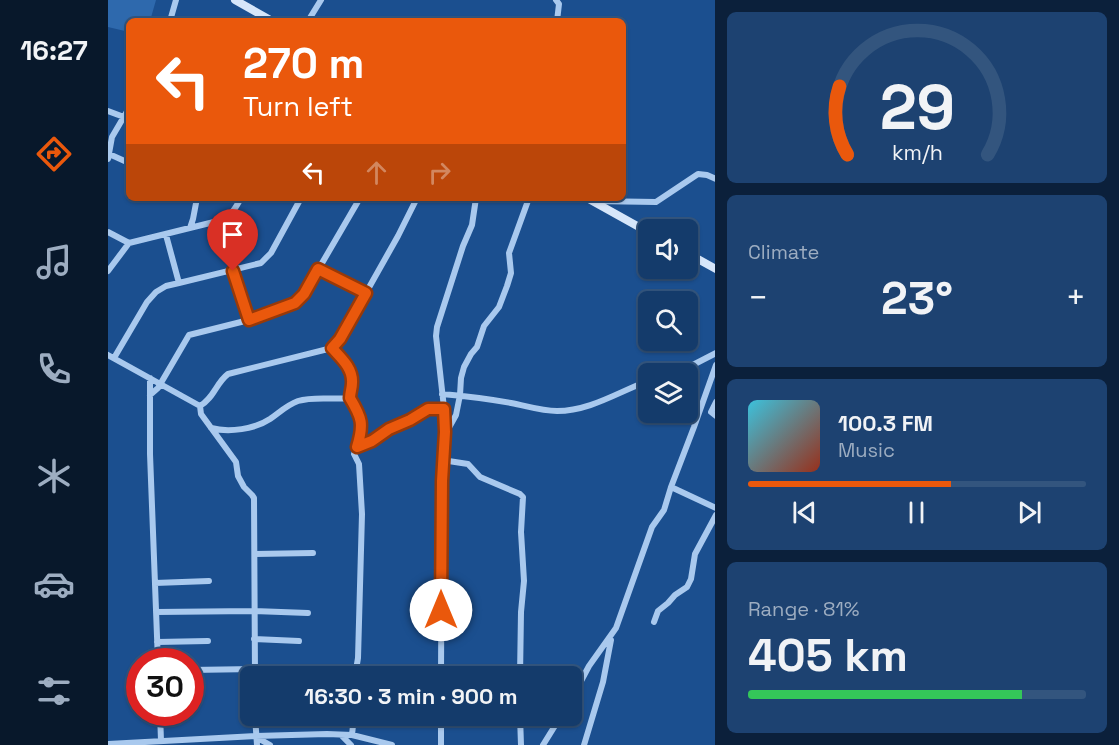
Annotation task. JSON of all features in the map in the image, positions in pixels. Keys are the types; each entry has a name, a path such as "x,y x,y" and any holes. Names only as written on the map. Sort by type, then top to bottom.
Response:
{"street":[{"path":"171,18 176,0"},
{"path":"235,0 267,18"},
{"path":"310,18 321,0"},
{"path":"556,0 559,4 557,18"},
{"path":"108,111 124,117"},
{"path":"126,113 112,137 109,156 126,162"},
{"path":"623,201 656,202 698,174 715,179"},
{"path":"190,228 195,210 194,201"},
{"path":"108,232 129,243 166,235 222,220 229,216 239,201"},
{"path":"200,406 111,356 156,292 166,286 233,271 261,263 266,259 300,201"},
{"path":"150,396 161,384 189,335 249,320 295,303 304,294 358,201"},
{"path":"200,406 207,402 222,378 228,374 332,348 340,339 399,236 416,201"},
{"path":"441,666 444,409 436,336 463,246 472,225 476,201"},
{"path":"444,436 456,415 464,367 477,346 484,326 499,307 507,286 511,273 509,253 528,201"},
{"path":"592,201 638,226"},
{"path":"166,235 179,283"},
{"path":"108,271 129,243"},
{"path":"698,259 715,268"},
{"path":"318,269 366,293"},
{"path":"233,271 249,320"},
{"path":"332,348 350,370 352,383 350,398 361,421 354,454 359,467 362,529 357,666"},
{"path":"697,363 715,354"},
{"path":"582,679 616,628 652,527 664,510 715,367"},
{"path":"150,378 150,454 158,648"},
{"path":"442,394 558,411 594,405 638,385"},
{"path":"210,428 245,429 254,427 285,407 304,400 350,398"},
{"path":"200,406 201,414 236,462 241,482 254,498 255,666"},
{"path":"357,447 428,409 444,409"},
{"path":"442,460 468,464 480,477 523,497 521,532 524,581 520,666"},
{"path":"671,488 715,508"},
{"path":"654,622 658,611 687,587 691,579 695,554 715,517"},
{"path":"255,554 313,553"},
{"path":"155,583 209,581"},
{"path":"156,612 308,613"},
{"path":"584,745 603,682 611,636"},
{"path":"254,639 299,641"},
{"path":"158,642 208,641"},
{"path":"204,671 240,672"},
{"path":"160,726 161,741"},
{"path":"256,726 257,745"},
{"path":"352,735 353,726"},
{"path":"441,726 441,745"},
{"path":"520,726 521,745"},
{"path":"543,745 555,726"},
{"path":"341,735 351,745"},
{"path":"108,744 142,744 256,736 352,735 392,745"},
{"path":"256,736 270,745"}],"shaded area":[{"path":"108,0 156,0 151,18 126,18 126,31 108,27"}],"route":[{"path":"233,271 249,320 295,303 304,294 318,269 366,293 340,339 332,348 347,366 351,375 350,398 361,421 357,447 428,409 444,409 441,610"}]}
